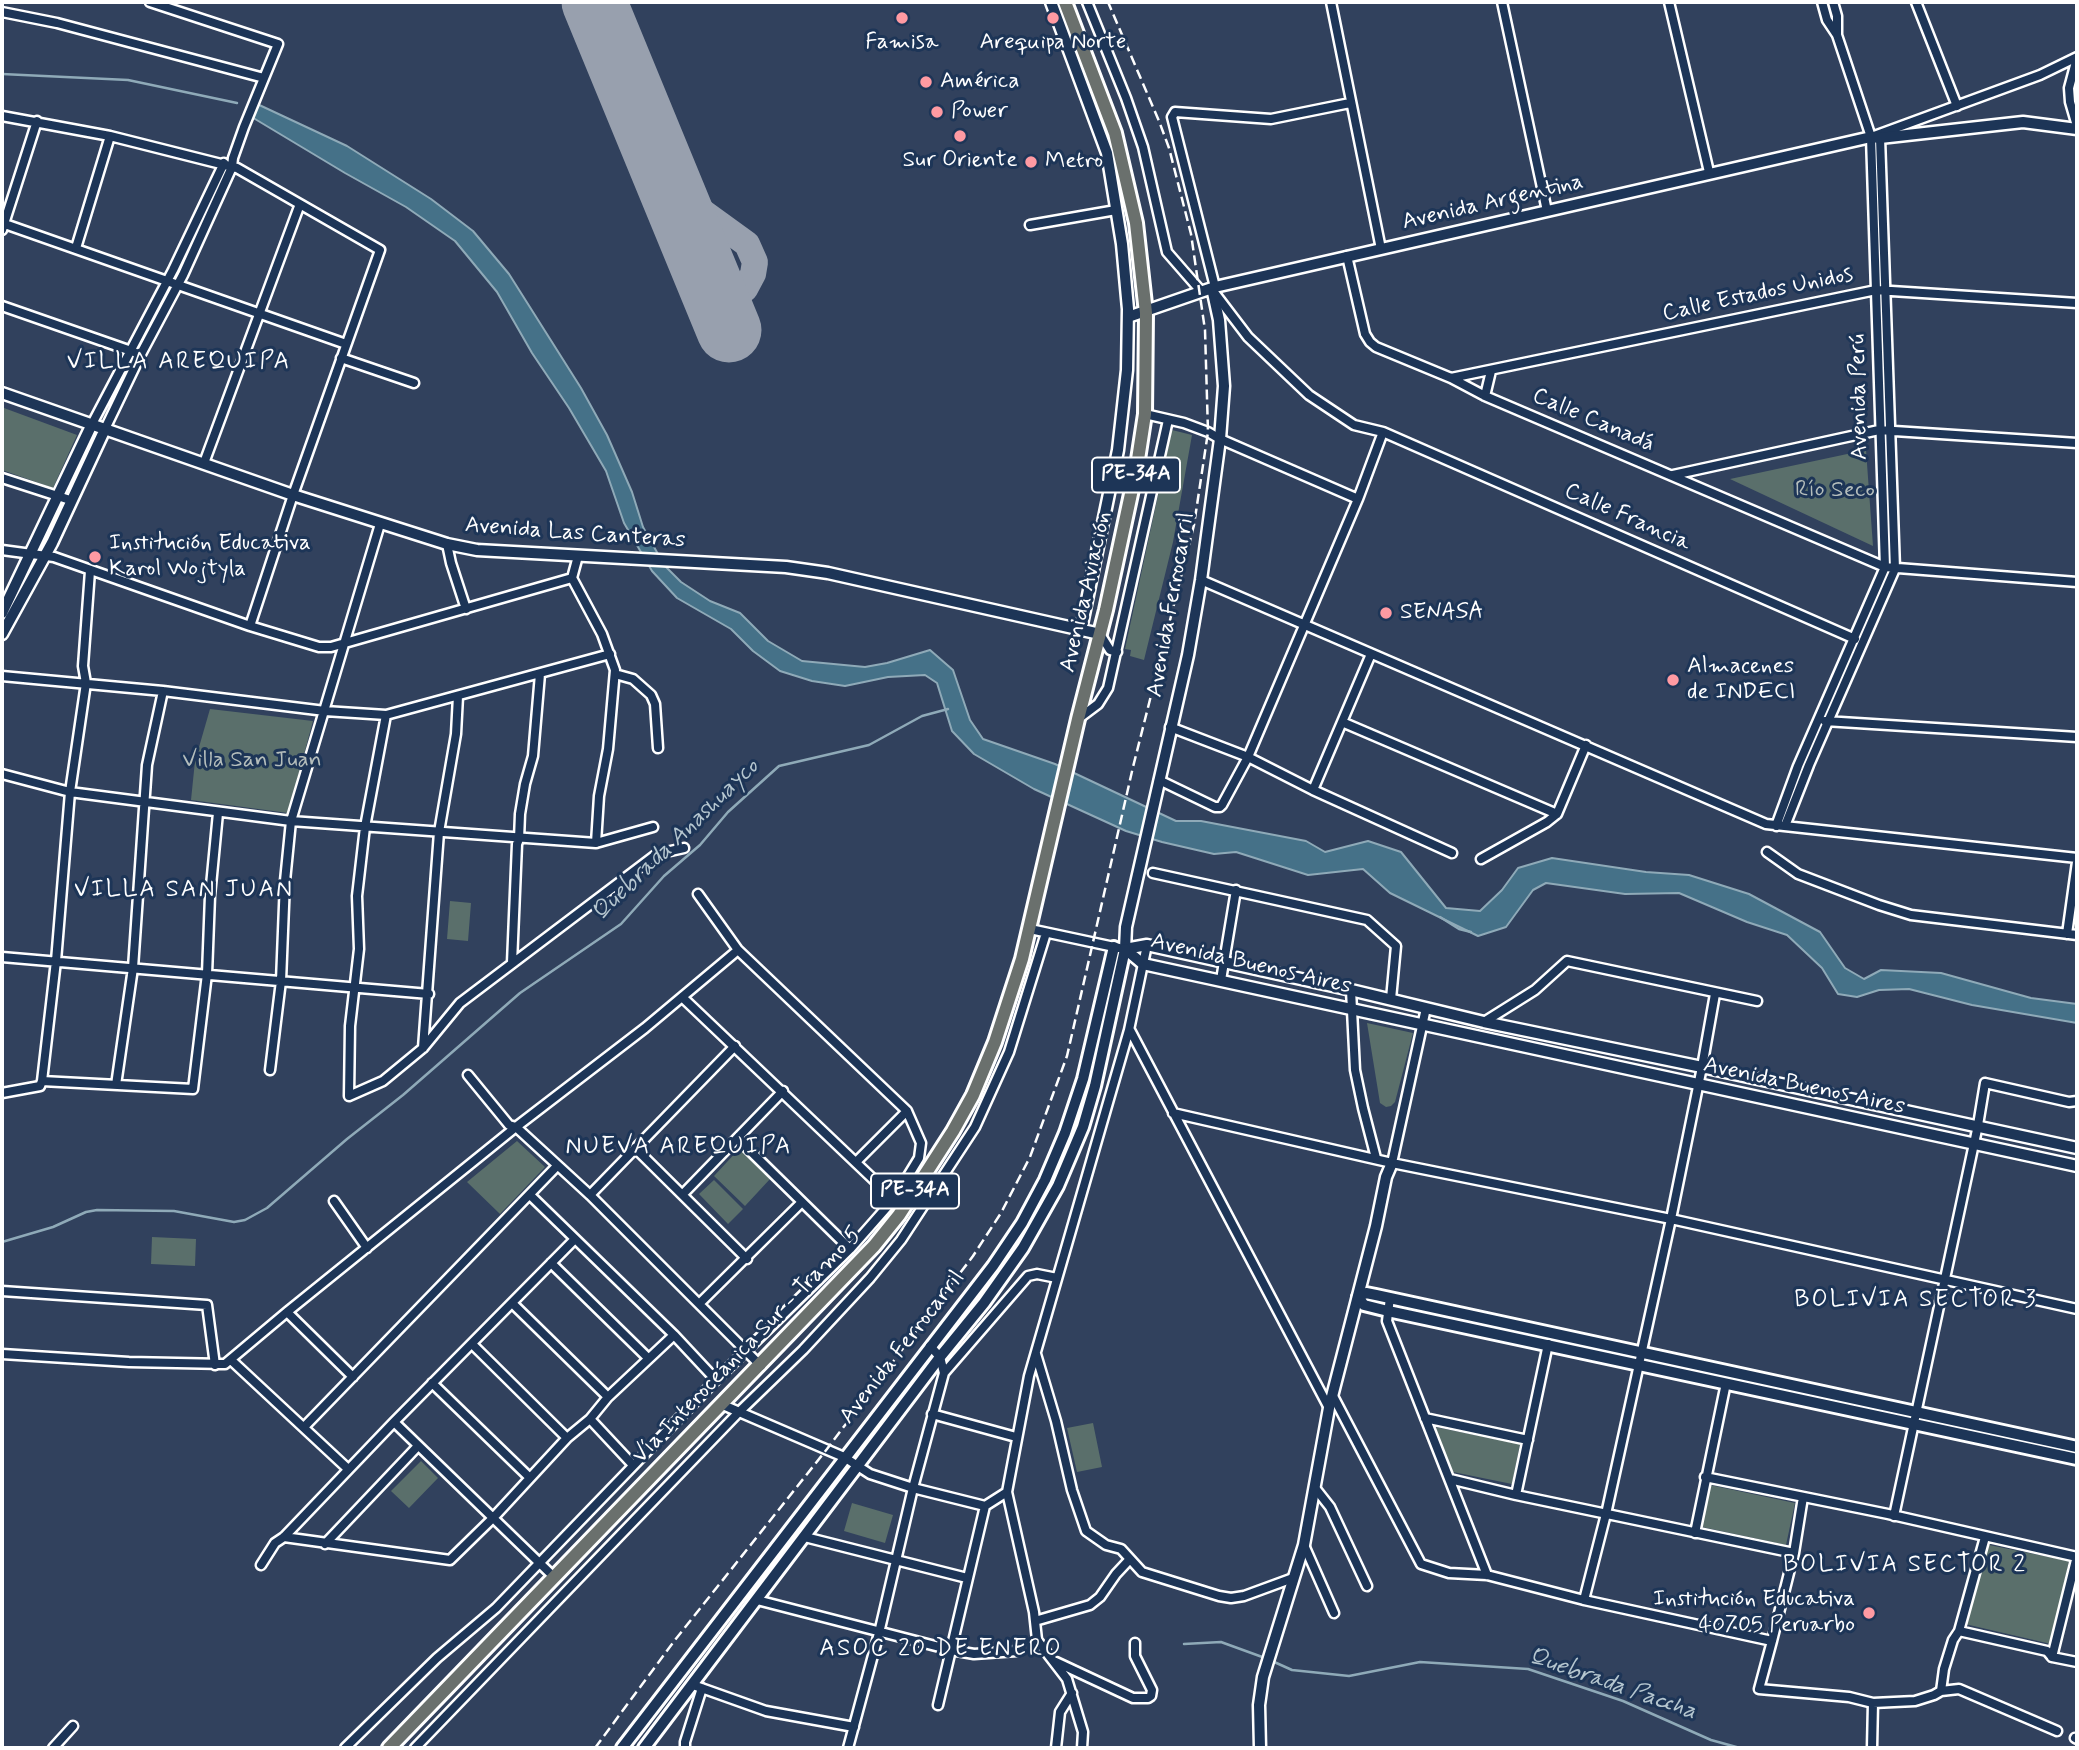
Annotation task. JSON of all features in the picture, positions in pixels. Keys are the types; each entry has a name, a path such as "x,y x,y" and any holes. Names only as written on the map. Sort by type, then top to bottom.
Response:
{"highway":[{"name":"Avenida Aviación","path":"1065,2 1087,57 1138,233 1147,350 1145,414 1137,466 1100,634 1072,743"},
{"name":"Vía Interoceánica Sur - Tramo 5","path":"389,1748 761,1366 874,1246 899,1215 973,1096 995,1042 1030,929 1072,743"}],"main road":[{"name":"Avenida Ferrocarril","path":"622,1748 1008,1245 1045,1180 1065,1133 1120,948"},
{"name":"Avenida Ferrocarril","path":"644,1748 698,1687 757,1600 1023,1248 1058,1186 1083,1127 1095,1086 1120,948"},
{"path":"2077,1447 1914,1418 1726,1383 1639,1358 1548,1344 1388,1311 1364,1305 1358,1297 1366,1293 1391,1298 1639,1358 1914,1418 2077,1459"}],"street":[{"path":"2,635 44,557 177,284 232,162 278,44 150,2"},
{"path":"1051,2 1113,151 1116,210 1122,244 1128,317 1127,370 1118,450 1080,629"},
{"name":"Calle Francia","path":"1087,2 1143,147 1167,252 1209,289 1248,337 1290,380 1330,410 1366,429 1383,432 1855,639"},
{"path":"1331,2 1381,249"},
{"path":"1502,2 1547,211"},
{"path":"1669,2 1709,173"},
{"name":"Avenida Perú","path":"1780,826 1780,810 1895,569 1883,430 1886,290 1875,137 1822,2"},
{"name":"Avenida Perú","path":"1833,2 1837,16 1836,35"},
{"path":"1916,2 1957,106"},
{"path":"2,12 57,23 264,78"},
{"path":"1875,137 2040,75 2077,57"},
{"path":"2077,57 2069,88 2077,127"},
{"path":"1209,289 1171,117 1175,112 1271,119 1350,103"},
{"path":"2,116 110,136 222,164 232,162 380,250 293,495 250,626"},
{"path":"37,121 2,225 76,248 346,344"},
{"name":"Avenida Argentina","path":"1128,317 1146,313 1209,289 1875,137 2023,122 2077,127"},
{"path":"76,248 110,136"},
{"name":"Avenida Perú","path":"1823,721 1885,568 1875,137"},
{"path":"2,613 92,424 167,280 222,164"},
{"path":"204,464 300,204"},
{"path":"1030,225 1116,210"},
{"name":"Calle Canadá","path":"1347,256 1365,334 1376,347 1885,568 2077,582"},
{"name":"Avenida Ferrocarril","path":"1120,948 1188,655 1201,580 1220,439 1224,386 1219,320 1209,289"},
{"name":"Calle Estados Unidos","path":"1451,378 1492,372 1877,290 2077,303"},
{"path":"2,306 141,354"},
{"path":"341,358 414,383"},
{"path":"1486,396 1492,372"},
{"name":"Avenida Las Canteras","path":"2,393 293,495 447,544 477,550 786,567 828,573 1100,634"},
{"path":"1145,414 1208,432 1358,499"},
{"path":"1078,719 1098,704 1108,688 1167,420"},
{"path":"1366,429 1374,438 1377,449"},
{"path":"1673,475 1883,430 2077,443"},
{"path":"1159,780 1220,807 1248,757 1358,499 1383,432"},
{"path":"2,478 70,500"},
{"path":"270,1069 281,981 285,881 291,821 380,524"},
{"path":"447,544 450,563 466,609"},
{"path":"2,550 54,557 250,626 319,647 343,643 572,578"},
{"path":"578,556 572,578 602,634 614,661 615,674 608,749 598,796 596,843"},
{"path":"2,1093 40,1086 42,1081 56,961 69,793 86,683 83,666 90,571"},
{"path":"1201,580 1766,824 2077,860 2067,934"},
{"path":"1100,634 1110,650 1117,653"},
{"path":"2,676 163,691 325,711 386,715 610,654"},
{"path":"1313,790 1371,654"},
{"path":"512,963 517,844 520,814 533,755 540,674"},
{"path":"615,674 633,680 651,695 655,704 659,748"},
{"path":"116,1085 133,968 147,765 163,691"},
{"path":"423,1048 439,832 456,734 458,696"},
{"path":"386,715 365,827 358,897 359,949 349,1035 349,1096 383,1082 423,1048 460,1003 657,854 684,848"},
{"path":"1823,721 2077,737"},
{"path":"1342,722 1557,814"},
{"path":"1170,727 1248,757 1313,790 1452,853"},
{"path":"1481,859 1557,814 1586,745"},
{"path":"2,774 69,793 291,821 596,843 653,827"},
{"path":"42,1081 193,1089 207,974 210,897 218,813"},
{"path":"1768,852 1798,874 1911,915 2077,934"},
{"path":"1153,873 1367,920 1396,946 1391,999"},
{"path":"1221,981 1236,890"},
{"path":"345,1748 437,1658 496,1608 716,1380 850,1249 894,1199 919,1158 918,1134 907,1111 738,950 698,894"},
{"path":"1030,929 1120,948"},
{"path":"415,1748 739,1412 803,1350 870,1278 901,1240 975,1127 1009,1052 1046,933"},
{"path":"1082,1748 1083,1731 1067,1679 1037,1640 1007,1492 1016,1437 1036,1354 1129,1030 1147,945"},
{"name":"Avenida Buenos Aires","path":"1120,948 1147,945 1484,1022 2077,1148"},
{"name":"Avenida Buenos Aires","path":"1120,948 1143,964 2077,1166"},
{"path":"2,1354 225,1364 738,950"},
{"path":"2,957 429,993"},
{"path":"1484,1022 1535,990 1567,961 1757,1001"},
{"path":"1350,990 1355,1070 1376,1158"},
{"path":"1584,1600 1606,1514 1671,1219 1715,993"},
{"path":"682,997 894,1199"},
{"path":"1260,1748 1259,1705 1262,1677 1304,1545 1329,1408 1386,1177 1392,1163 1426,1008"},
{"path":"1129,1030 1329,1408"},
{"path":"590,1195 735,1046"},
{"path":"468,1075 509,1125 516,1127 590,1195 761,1366"},
{"path":"1894,1516 1975,1143 1985,1083 2077,1101"},
{"path":"683,1194 783,1091"},
{"path":"856,1162 907,1111"},
{"path":"1173,1113 1392,1163 1671,1219 2077,1309"},
{"path":"738,1139 850,1249"},
{"path":"635,1148 747,1259"},
{"path":"305,1426 557,1166"},
{"path":"530,1195 674,1335 716,1380"},
{"path":"334,1201 367,1248"},
{"path":"699,1304 802,1202"},
{"path":"261,1565 275,1543 284,1537 575,1239"},
{"path":"551,1263 648,1358"},
{"path":"848,1748 944,1373 1028,1276 1037,1274 1058,1278"},
{"path":"2,1291 207,1305 215,1365"},
{"path":"1391,1298 1387,1321 1487,1575"},
{"path":"512,1303 608,1397"},
{"path":"287,1312 353,1377"},
{"path":"284,1537 450,1560 567,1438 590,1419 608,1397 674,1335"},
{"path":"472,1344 567,1438"},
{"path":"1516,1495 1548,1344"},
{"path":"930,1346 940,1357 944,1373"},
{"path":"1036,1354 1056,1421 1072,1490 1086,1531 1106,1545 1121,1549 1142,1572 1231,1598 1255,1593 1293,1578"},
{"path":"231,1360 305,1426 348,1469"},
{"path":"432,1383 529,1477"},
{"path":"1695,1532 1726,1383"},
{"path":"1333,1396 1421,1564 1449,1573 1487,1575 1584,1600 1772,1641"},
{"path":"723,1405 844,1457 870,1474 985,1506"},
{"path":"932,1414 1016,1437"},
{"path":"1424,1418 1528,1440"},
{"path":"590,1419 633,1465"},
{"path":"394,1422 554,1577"},
{"path":"325,1544 417,1447"},
{"path":"1705,1477 2077,1556 2052,1657"},
{"path":"1451,1479 1794,1553"},
{"path":"1315,1488 1330,1507 1367,1586"},
{"path":"938,1705 985,1506 1007,1492"},
{"path":"1803,1497 1794,1553 1759,1689 1849,1697 1873,1703 1915,1701 1941,1691 1959,1689 2057,1731"},
{"path":"1941,1691 1944,1669 1953,1640 1959,1631 1985,1536"},
{"path":"806,1537 967,1578"},
{"path":"1304,1545 1334,1613"},
{"path":"1035,1621 1090,1605 1100,1597 1115,1574 1130,1559"},
{"path":"757,1600 951,1650 974,1654 1017,1651"},
{"path":"1959,1631 2047,1651 2052,1657 2077,1662"},
{"path":"1053,1661 1133,1698 1148,1698 1152,1690 1135,1656 1135,1643"},
{"path":"685,1748 698,1687 766,1711 855,1727"},
{"path":"1056,1748 1059,1712 1072,1693"},
{"path":"1872,1748 1873,1703"},
{"path":"53,1748 73,1726"}],"green space":[{"path":"4,408 77,435 53,488 2,470"},
{"path":"1172,430 1192,435 1173,542 1144,660 1130,656 1131,650 1125,649"},
{"name":"Río Seco","path":"1866,450 1873,546 1730,479"},
{"name":"Villa San Juan","path":"210,709 313,721 288,813 191,800 195,761"},
{"path":"450,901 471,903 468,941 447,939"},
{"path":"1367,1023 1413,1033 1395,1102 1391,1106 1386,1107 1380,1103"},
{"path":"517,1141 545,1167 500,1214 467,1182"},
{"path":"739,1149 770,1179 745,1206 714,1176"},
{"path":"714,1180 743,1209 728,1224 699,1194"},
{"path":"152,1237 196,1239 195,1266 151,1264"},
{"path":"1001,1268 999,1274 949,1337 947,1335"},
{"path":"1409,1307 1536,1334 1535,1338 1408,1311"},
{"path":"1093,1423 1102,1467 1077,1472 1067,1428"},
{"path":"1435,1427 1520,1444 1512,1484 1453,1472"},
{"path":"421,1461 438,1478 409,1508 391,1491"},
{"path":"1710,1485 1795,1503 1786,1545 1702,1527"},
{"path":"852,1503 893,1515 885,1543 844,1531"},
{"path":"1989,1545 2069,1561 2051,1644 1965,1624"}],"water":[{"path":"255,103 347,146 431,199 473,231 509,274 581,388 607,435 632,492 643,527 664,565 681,582 710,601 740,613 768,641 802,661 865,667 930,650 953,670 970,720 983,739 1055,764 1176,821 1201,821 1306,841 1325,852 1368,841 1401,852 1446,908 1480,911 1502,890 1518,868 1552,858 1646,872 1689,875 1749,894 1820,932 1845,968 1864,979 1881,970 1941,973 2031,998 2077,1004 2077,1023 1972,1005 1909,989 1879,990 1857,997 1838,994 1822,968 1787,935 1747,922 1679,893 1625,894 1546,883 1533,890 1506,927 1478,936 1390,893 1363,869 1308,875 1236,852 1214,854 1162,842 1126,831 1034,789 974,754 952,731 937,683 925,675 888,677 845,686 812,681 780,671 753,651 731,629 677,598 652,571 624,523 606,471 569,408 532,353 497,292 455,241 406,207 250,116"}],"waterway":[{"path":"2,74 128,80 237,103"},
{"name":"Quebrada Anashuayco","path":"2,1242 97,1210 174,1211 234,1222 245,1220 267,1208 520,993 621,924 664,876 700,845 728,812 779,766 869,745 922,716 948,709"},
{"name":"Quebrada Anashuayco","path":"1440,917 1459,929 1471,932"},
{"name":"Quebrada Paccha","path":"1184,1644 1221,1642 1265,1658"},
{"name":"Quebrada Paccha","path":"1272,1661 1292,1670 1349,1676 1420,1662 1528,1669 1623,1701 1711,1740 1740,1748"}],"taxiway":[{"path":"667,183 747,244 755,262 753,274 745,289 732,296 717,299 703,295 696,288 688,269 689,252 684,224"}],"runway":[{"path":"594,2 729,330"}],"railway":[{"path":"595,1748 675,1640 827,1449 973,1256 1001,1213 1030,1157 1067,1056 1133,767 1194,525 1208,432 1205,330 1191,234 1169,148 1108,2"}],"place":[{"name":"Famisa","path":"902,18"},
{"name":"Arequipa Norte","path":"1053,18"},
{"name":"América","path":"926,82"},
{"name":"Power","path":"937,112"},
{"name":"Sur Oriente","path":"960,136"},
{"name":"Metro","path":"1031,162"},
{"name":"Institución Educativa Karol Wojtyla","path":"95,557"},
{"name":"SENASA","path":"1386,613"},
{"name":"Almacenes de INDECI","path":"1673,680"},
{"name":"Institución Educativa 40705 Peruarbo","path":"1869,1613"}],"district":[{"name":"VILLA AREQUIPA","path":"179,363"},
{"name":"VILLA SAN JUAN","path":"184,891"},
{"name":"NUEVA AREQUIPA","path":"679,1148"},
{"name":"BOLIVIA SECTOR 3","path":"1916,1301"},
{"name":"BOLIVIA SECTOR 2","path":"1905,1566"},
{"name":"ASOC 20 DE ENERO","path":"941,1650"}]}
